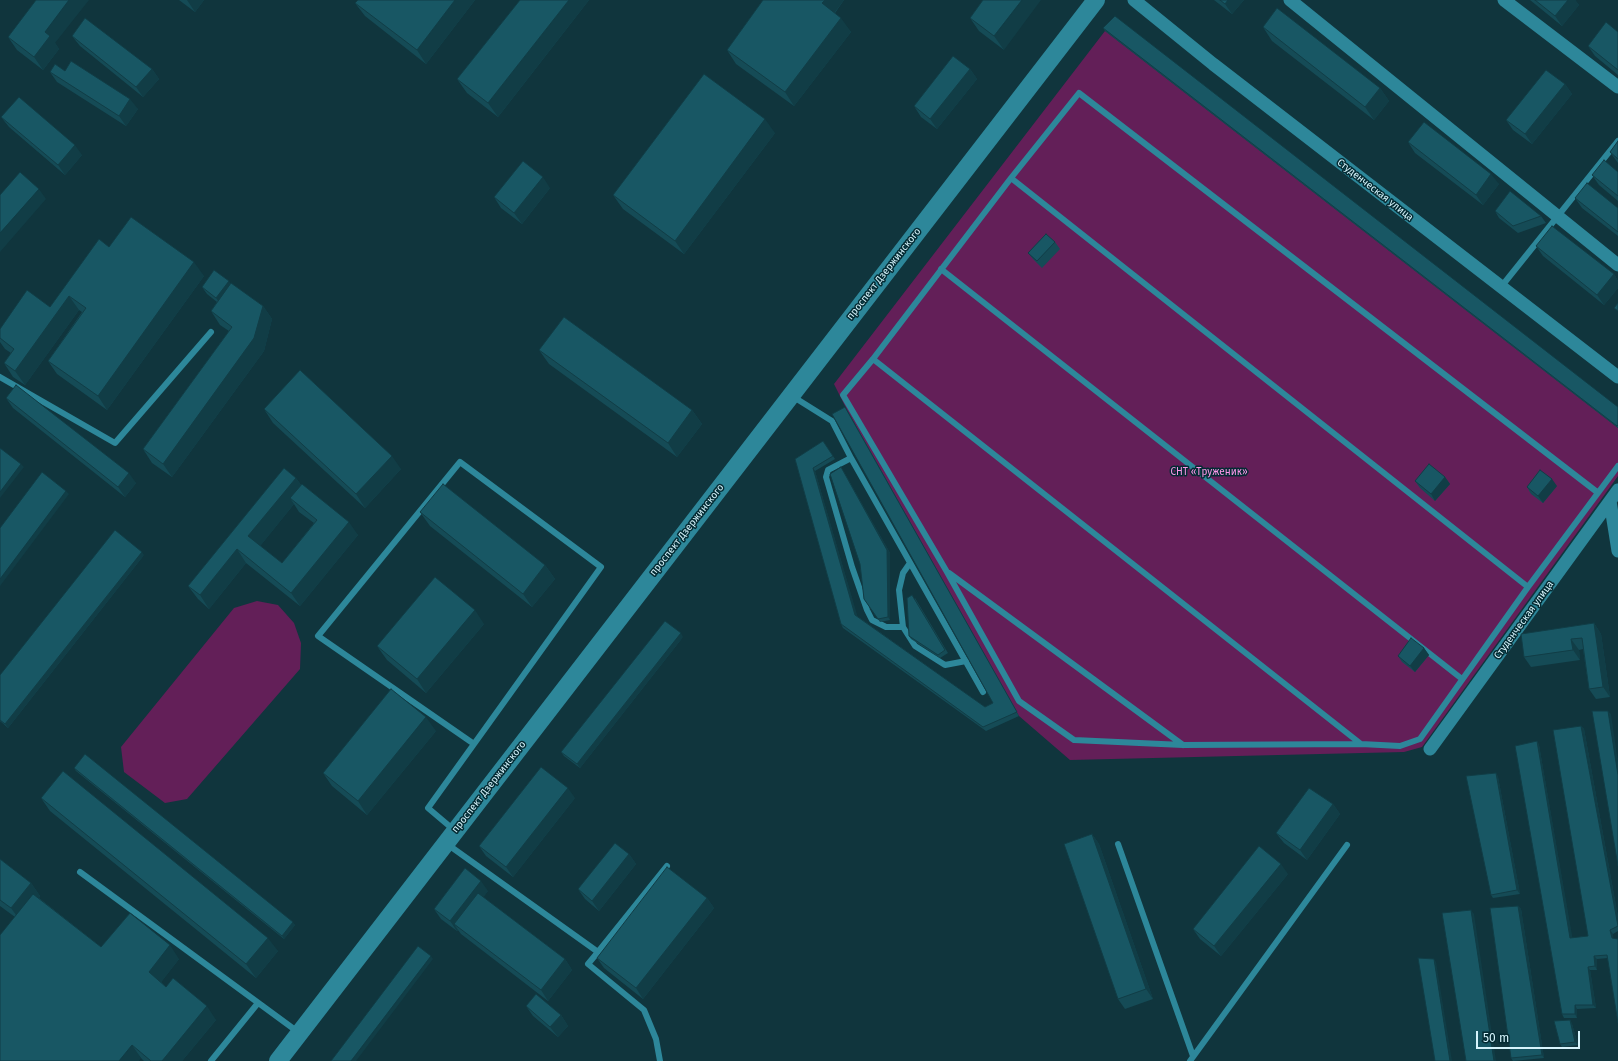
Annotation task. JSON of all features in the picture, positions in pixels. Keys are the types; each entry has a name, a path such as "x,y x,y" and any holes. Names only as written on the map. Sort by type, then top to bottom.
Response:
{"main road":[{"name":"проспект Дзержинского","path":"278,1061 1096,0"}],"street":[{"name":"Студенческая улица","path":"1134,0 1219,69 1618,377"},
{"path":"1290,0 1618,265"},
{"path":"1504,0 1618,87"},
{"name":"Студенческая улица","path":"1430,749 1618,490"},
{"path":"1610,501 1618,551"}],"lane":[{"path":"1597,492 1079,93 1011,178 873,359 843,395 947,572 1019,701 1074,740 1183,745 1361,744 1400,746 1420,739 1528,587 1597,492 1618,466"},
{"path":"1501,287 1618,141"},
{"path":"1011,178 1528,587"},
{"path":"941,269 1462,679"},
{"path":"0,377 115,443 211,332"},
{"path":"873,359 1361,744"},
{"path":"791,396 832,422 983,692"},
{"path":"851,458 828,470 826,477 852,567 872,620 886,627 903,627"},
{"path":"474,744 318,636 460,462 601,567 474,744 428,808 450,837 598,952"},
{"path":"910,563 903,573 899,590 903,627 915,646 945,665 966,661"},
{"path":"947,572 1183,745"},
{"path":"1118,844 1192,1059"},
{"path":"1192,1059 1347,845"},
{"path":"660,1061 656,1039 644,1010 588,964 667,866"},
{"path":"80,872 300,1033"},
{"path":"211,1061 258,1003"}],"green space":[{"name":"СНТ «Труженик»","path":"1105,31 1618,428 1618,476 1422,747 1404,752 1070,760 1019,716 847,410 834,384"},
{"path":"257,601 278,605 294,623 301,643 300,669 187,799 165,803 124,772 121,747 234,608"}],"building":[{"path":"36,0 69,0 45,32 50,36 34,57 8,37"},
{"path":"358,0 455,0 417,50 355,3"},
{"path":"520,0 569,0 488,103 457,79"},
{"path":"763,0 825,0 822,3 841,18 785,92 727,50"},
{"path":"983,0 1022,0 994,36 970,18"},
{"path":"1220,0 1228,0 1225,4"},
{"path":"1535,0 1568,0 1555,16"},
{"path":"1277,8 1380,88 1365,107 1263,27"},
{"path":"1115,16 1618,407 1618,425 1617,426 1103,28"},
{"path":"85,18 152,69 136,87 72,36"},
{"path":"1606,22 1618,32 1618,70 1588,46"},
{"path":"953,56 970,69 930,119 914,106"},
{"path":"71,61 130,99 119,116 50,72 55,64 65,71"},
{"path":"1546,70 1565,84 1525,134 1506,120"},
{"path":"704,74 765,119 675,241 613,195"},
{"path":"19,97 75,145 58,165 1,117"},
{"path":"1424,122 1491,174 1476,195 1408,142"},
{"path":"1618,141 1618,159 1610,152"},
{"path":"1604,160 1618,172 1618,196 1592,175"},
{"path":"523,161 543,177 514,213 494,197"},
{"path":"20,172 39,189 0,233 0,195"},
{"path":"1587,183 1618,208 1618,232 1575,198"},
{"path":"1510,191 1541,216 1513,226 1495,211"},
{"path":"131,217 194,262 98,396 48,361 86,308 69,296 15,371 4,363 14,349 0,338 0,329 27,290 50,307 99,239 109,247"},
{"path":"1552,226 1614,274 1597,295 1536,246"},
{"path":"1046,234 1055,242 1037,261 1028,253"},
{"path":"214,270 229,281 216,298 202,287"},
{"path":"231,283 263,306 254,338 163,464 143,449 232,327 211,311"},
{"path":"1618,303 1618,311 1614,308"},
{"path":"564,317 692,410 668,443 539,350"},
{"path":"300,370 392,456 356,494 264,409"},
{"path":"16,385 129,473 118,487 6,398"},
{"path":"845,407 1017,712 983,727 841,624 795,459 823,441 833,456 813,468 855,615 985,707 993,703 832,414"},
{"path":"0,448 21,464 0,492"},
{"path":"1429,464 1445,477 1431,494 1415,481"},
{"path":"841,467 887,550 888,617 878,619 864,599 860,564 830,474"},
{"path":"284,468 296,478 248,536 282,563 317,520 290,498 302,484 349,522 291,593 237,549 200,595 188,586"},
{"path":"1540,470 1552,479 1538,496 1527,487"},
{"path":"42,472 66,491 0,579 0,528"},
{"path":"443,484 545,565 523,594 420,512"},
{"path":"115,530 142,552 5,724 0,720 0,675"},
{"path":"435,577 475,610 417,679 377,646"},
{"path":"912,595 945,650 938,655 909,636 907,598"},
{"path":"665,621 681,633 577,764 561,752"},
{"path":"1594,623 1603,687 1589,689 1582,638 1571,639 1573,650 1524,657 1521,634"},
{"path":"1411,638 1424,648 1410,666 1398,656"},
{"path":"391,689 426,717 358,801 323,773"},
{"path":"1592,711 1608,711 1618,775 1618,866"},
{"path":"1581,726 1618,926 1610,930 1612,938 1618,939 1618,1023 1607,955 1594,956 1595,966 1588,967 1593,1005 1575,1005 1575,1014 1562,1014 1515,746 1537,741 1570,938 1588,936 1553,730"},
{"path":"85,754 293,922 282,936 74,768"},
{"path":"541,767 568,788 506,867 479,846"},
{"path":"63,771 268,938 246,964 41,798"},
{"path":"1496,773 1517,890 1491,895 1466,776"},
{"path":"1309,788 1333,804 1300,850 1276,833"},
{"path":"1092,834 1146,989 1118,999 1064,844"},
{"path":"615,843 629,854 592,901 578,889"},
{"path":"1259,846 1281,864 1214,946 1193,929"},
{"path":"0,859 31,883 11,908 0,900"},
{"path":"667,867 707,898 636,988 597,958"},
{"path":"465,868 481,881 450,921 434,909"},
{"path":"478,893 565,959 541,990 454,924"},
{"path":"33,894 101,947 130,913 170,945 149,972 166,987 173,978 207,1006 162,1061 151,1061 132,1045 119,1061 0,1061 0,935"},
{"path":"1518,906 1542,1055 1511,1058 1490,908"},
{"path":"1471,910 1494,1061 1466,1061 1442,913"},
{"path":"418,946 431,956 351,1061 331,1061"},
{"path":"1418,958 1434,959 1450,1061 1435,1061"},
{"path":"536,994 561,1015 550,1027 526,1006"},
{"path":"1570,1020 1575,1042 1560,1044 1554,1021"}]}
